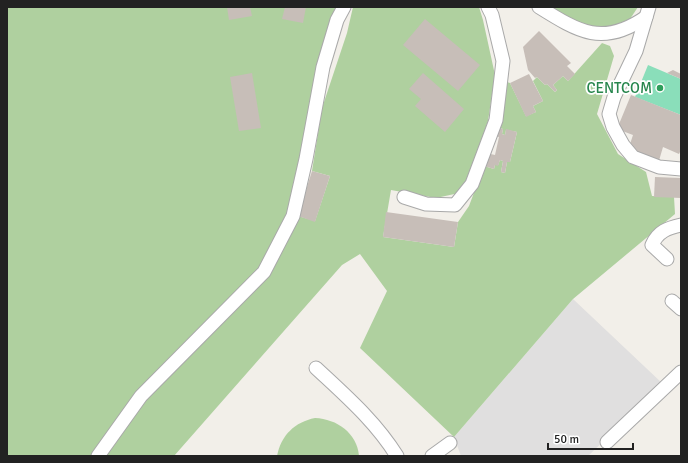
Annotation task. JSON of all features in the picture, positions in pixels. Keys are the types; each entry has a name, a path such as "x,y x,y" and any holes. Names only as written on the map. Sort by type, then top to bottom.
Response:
{"street":[{"path":"98,456 141,396 264,272 293,216 306,159 323,67 337,20 344,7"},
{"path":"404,197 426,204 455,205 472,184 496,120 503,61 492,15 488,7"},
{"path":"539,7 564,23 583,31 600,34 616,32 632,27 648,12"},
{"path":"648,12 636,51 614,97 609,114 612,127 623,145 633,157 659,167 681,169"},
{"path":"667,259 652,245 655,239 667,228 681,225"},
{"path":"316,368 360,408 390,444 397,456"},
{"path":"607,442 681,372"},
{"path":"432,456 450,443"}],"shaded area":[{"path":"573,299 663,384 588,456 461,456 454,437"}],"green space":[{"path":"7,7 344,7 293,216 254,283 95,456 7,456"},
{"path":"353,7 479,7 495,75 488,121 469,178 459,193 436,198 391,190 383,237 454,247 458,222 469,206 484,166 494,169 495,165 498,165 500,160 503,161 501,172 505,173 507,162 510,162 517,132 506,130 505,135 502,134 503,129 499,128 507,82 510,83 526,116 536,112 533,106 543,101 533,81 537,77 555,92 557,90 553,85 563,76 568,81 602,43 610,46 614,56 597,114 618,154 646,172 652,196 674,197 675,214 573,299 454,437 360,348 387,291 360,254 342,265 174,456 102,456 143,401 249,295 298,216 315,221 330,176 312,171 322,108 347,33"},
{"path":"547,7 638,7 630,19 605,29 567,20"},
{"name":"CENTCOM","path":"648,65 681,79 681,115 635,97"},
{"path":"315,418 338,424 350,434 354,440 359,456 277,456 282,442 295,426"}],"building":[{"path":"227,7 250,7 252,16 229,20"},
{"path":"285,7 306,7 303,23 282,19"},
{"path":"425,19 480,65 458,91 403,45"},
{"path":"539,31 571,63 567,66 575,74 568,81 563,76 553,85 557,90 555,92 537,77 535,78 528,70 523,47"},
{"path":"673,70 681,74 681,79 667,73"},
{"path":"252,73 261,128 239,131 230,77"},
{"path":"423,73 464,109 445,132 415,106 421,99 409,89"},
{"path":"529,74 543,101 533,106 536,112 526,117 510,83"},
{"path":"631,95 681,115 681,150 679,154 663,147 658,164 629,147 633,135 617,129"},
{"path":"496,127 503,129 502,134 505,135 506,129 517,132 510,162 507,162 505,173 501,172 503,161 500,160 498,166 495,165 494,169 484,166 486,153 495,155 499,137 494,136"},
{"path":"312,171 330,176 315,222 298,216"},
{"path":"655,177 681,178 681,198 654,197"},
{"path":"386,212 458,222 454,247 383,237"}],"place":[{"name":"CENTCOM","path":"660,88"}]}
